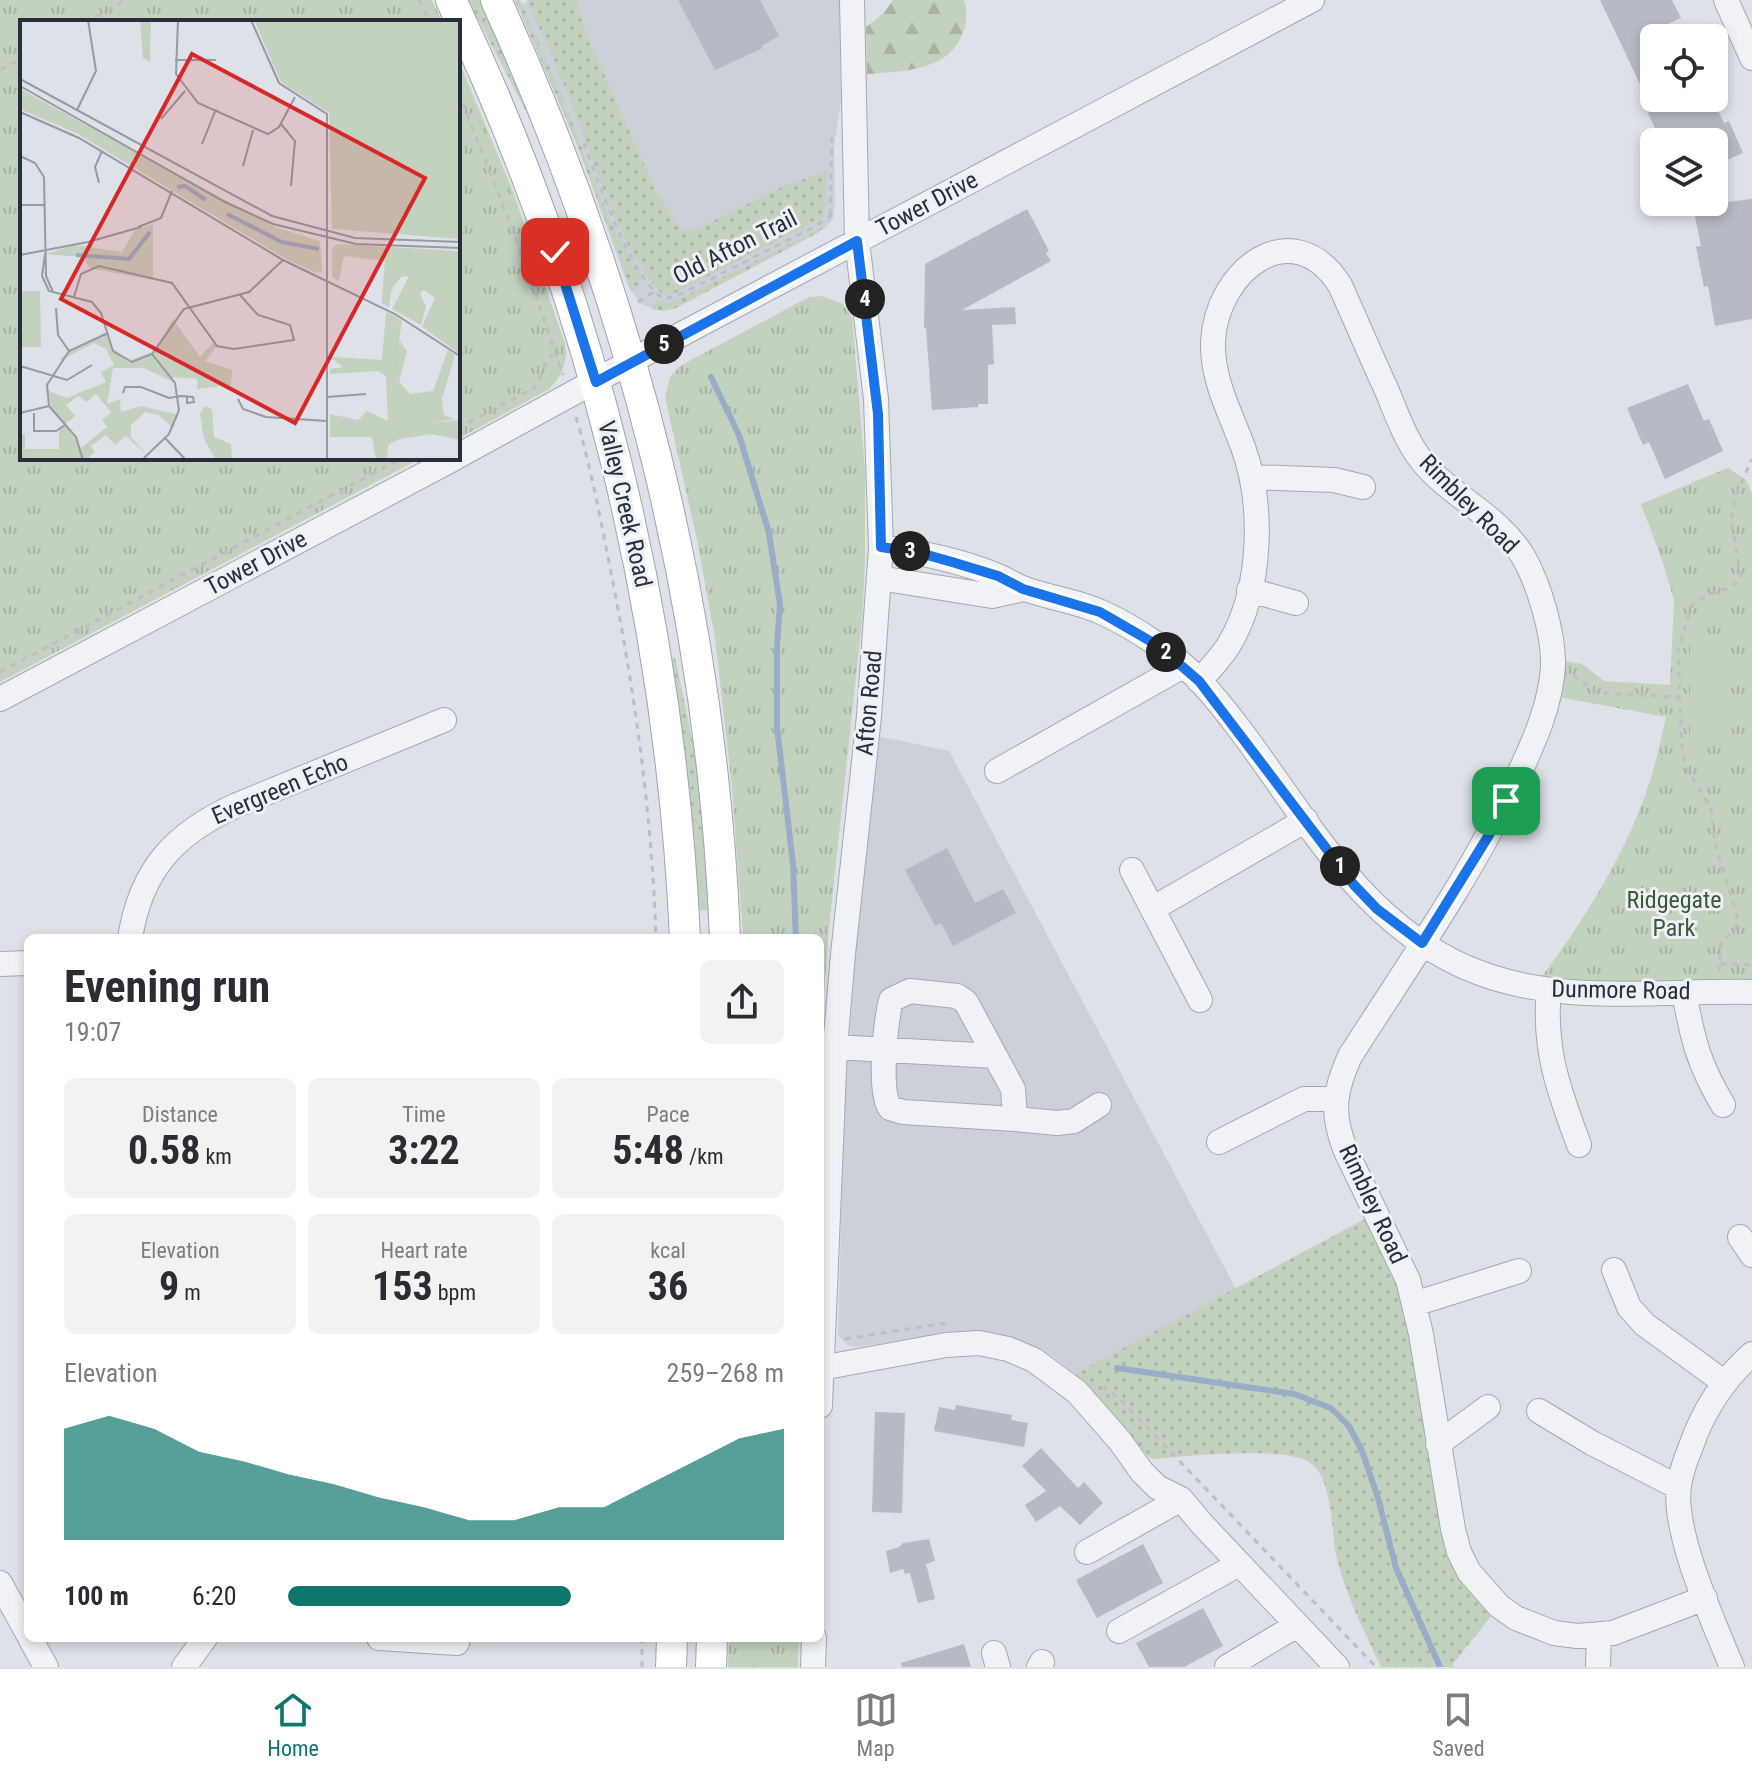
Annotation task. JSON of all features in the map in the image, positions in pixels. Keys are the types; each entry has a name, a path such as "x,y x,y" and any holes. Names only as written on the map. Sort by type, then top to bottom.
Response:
{"main road":[{"name":"Valley Creek Road","path":"451,0 494,94 541,211 596,382 633,531 657,656 673,780 685,934"},
{"name":"Valley Creek Road","path":"496,0 570,176 603,268 632,362 668,501 699,667 716,806 725,934"},
{"path":"671,1667 672,1642"},
{"path":"711,1667 712,1642"}],"street":[{"name":"Afton Road","path":"824,1299 835,1047 869,716 881,547 878,414 857,241 852,0"},
{"name":"Tower Drive","path":"460,455 1312,0"},
{"path":"1726,0 1752,58"},
{"name":"Rimbley Road","path":"1191,674 1230,643 1249,590 1258,524 1253,477 1215,369 1213,341 1217,315 1227,292 1242,272 1262,256 1291,250 1314,257 1329,268 1340,285 1404,432 1421,460 1441,481 1482,510 1504,531 1522,556 1535,580 1553,668 1542,718 1489,835 1350,1056 1339,1080 1335,1099 1339,1132 1345,1149 1398,1256 1414,1304 1459,1552 1483,1590 1508,1612 1554,1633 1599,1634 1626,1629 1705,1598"},
{"name":"Tower Drive","path":"0,699 451,460"},
{"path":"1253,477 1334,480 1363,487"},
{"name":"Dunmore Road","path":"881,547 952,562 998,576 1023,589 1100,612 1157,645 1191,674 1354,885 1377,909 1422,943 1465,967 1494,978 1579,994 1752,992"},
{"name":"Dunmore Road","path":"879,578 992,596 1023,589"},
{"path":"1249,590 1296,603"},
{"path":"997,771 1191,674"},
{"name":"Evergreen Echo","path":"131,934 138,901 151,875 184,834 237,805 444,720"},
{"path":"1152,909 1306,820"},
{"path":"1132,870 1200,1000"},
{"path":"0,964 24,963"},
{"path":"1549,990 1546,1021 1548,1047 1557,1086 1579,1145"},
{"path":"1015,1119 1013,1089 966,1002 957,996 910,991 891,1000 884,1095 890,1108 903,1112 1057,1123 1074,1121 1099,1105"},
{"path":"1684,993 1695,1048 1705,1074 1723,1105"},
{"path":"835,1047 995,1056"},
{"path":"1219,1142 1304,1099 1335,1099"},
{"path":"1614,1270 1629,1307 1644,1324 1725,1383"},
{"path":"1414,1304 1519,1271"},
{"path":"824,1367 946,1345 979,1343 1008,1349 1034,1360 1064,1380 1117,1437 1151,1482 1181,1499 1337,1667"},
{"path":"1732,1667 1681,1526 1678,1487 1709,1402 1752,1354"},
{"path":"1438,1444 1488,1407"},
{"path":"1539,1411 1592,1443 1678,1487"},
{"path":"1087,1552 1181,1499"},
{"path":"1119,1631 1239,1564"},
{"path":"0,1583 24,1627"},
{"path":"1227,1667 1297,1625"},
{"path":"1598,1667 1599,1634"},
{"path":"32,1642 46,1667"},
{"path":"184,1667 202,1642"},
{"path":"441,1642 457,1643"},
{"path":"813,1667 814,1642"}],"path":[{"path":"90,20 125,0"},
{"path":"419,0 429,20"},
{"path":"0,70 20,59"},
{"path":"460,97 522,254 555,354 548,358 540,381 534,388 460,427"},
{"name":"Old Afton Trail","path":"582,140 616,226 636,264 662,298 675,297 823,222 830,215"},
{"path":"580,433 605,543 638,722 656,934"},
{"path":"1720,992 1721,943 1736,928 1738,919 1715,843 1711,808 1686,768 1682,749 1678,651 1691,607 1702,596 1728,590 1741,578 1731,520 1736,494 1752,459"},
{"path":"0,672 398,460"},
{"path":"1553,668 1571,673 1595,691 1680,697"},
{"path":"1719,964 1752,965"},
{"path":"642,1642 642,1667"}],"shaded area":[{"path":"531,0 839,0 841,100 834,148 835,206 832,221 819,232 674,309 656,310 641,304 628,286 578,147 518,6"},
{"path":"878,736 949,751 1236,1289 1079,1373 1081,1378 1042,1349 995,1333 950,1332 858,1347 847,1345 838,1335 844,1112 854,971"}],"green space":[{"path":"0,0 432,0 441,20 20,20 20,460 417,460 0,682"},
{"path":"468,0 482,0 534,118 530,119"},
{"path":"515,0 520,0 558,87 612,225 642,280 632,293 578,147"},
{"path":"527,0 576,0 587,36 656,192 678,226 697,229 784,186 827,171 825,216 675,293 663,295 634,256 622,232"},
{"path":"893,0 964,0 966,23 963,32 954,49 933,63 921,68 867,74 866,27 884,13"},
{"path":"460,64 512,189 565,344 563,368 549,389 460,438"},
{"path":"830,224 676,308 664,311 652,309 656,299 673,302"},
{"path":"822,296 843,304 852,317 865,469 862,621 824,993 824,934 743,934 732,787 715,638 665,397 670,377 680,366 809,297"},
{"name":"Ridgegate Park","path":"1728,468 1746,480 1752,493 1752,992 1534,987 1587,911 1632,829 1653,771 1666,717 1548,695 1552,659 1582,664 1604,681 1670,685 1674,600 1641,504"},
{"path":"1690,643 1729,644 1732,734 1690,735"},
{"path":"675,657 701,781 707,842 692,843 670,658"},
{"path":"707,842 712,910 697,911 692,843"},
{"path":"1378,1212 1398,1256 1453,1529 1499,1606 1453,1664 1454,1667 1381,1667 1344,1583 1323,1479 1309,1462 1297,1457 1257,1453 1152,1459 1064,1380"},
{"path":"729,1642 799,1642 798,1667 728,1667"}],"building":[{"path":"678,0 760,0 779,36 761,46 763,48 715,70"},
{"path":"1600,0 1672,0 1681,18 1668,24 1640,24 1640,84"},
{"path":"1647,112 1719,112 1724,123 1729,121 1743,153 1728,159 1728,128 1655,128"},
{"path":"1752,199 1752,319 1715,326 1708,286 1704,287 1696,247 1701,246 1695,216 1728,216 1728,202"},
{"path":"1027,209 1051,261 962,310 1015,307 1016,324 992,325 994,364 988,365 988,404 932,410 924,328 925,264"},
{"path":"1688,384 1704,421 1709,419 1723,451 1665,479 1649,442 1643,445 1627,408"},
{"path":"947,848 975,903 1003,889 1016,913 953,946 941,923 935,926 905,870"},
{"path":"956,1405 1012,1415 1011,1420 1028,1423 1024,1447 934,1431 939,1407 955,1410"},
{"path":"875,1412 905,1413 902,1513 872,1512"},
{"path":"1041,1448 1078,1488 1084,1482 1103,1503 1080,1525 1060,1506 1036,1522 1025,1505 1046,1491 1022,1466"},
{"path":"929,1539 935,1561 926,1564 935,1599 918,1603 910,1573 905,1574 903,1569 890,1573 886,1551 903,1543"},
{"path":"1143,1544 1163,1583 1097,1618 1076,1580"},
{"path":"1203,1608 1223,1646 1184,1667 1149,1667 1136,1643"},
{"path":"964,1644 971,1667 902,1667 901,1663"}],"waterway":[{"path":"711,377 739,435 769,533 780,605 777,727 793,864 796,934"},
{"path":"1117,1368 1294,1394 1331,1408 1349,1426 1362,1451 1396,1568 1440,1667"}],"route":[{"path":"555,252 596,382 857,241 878,414 881,547 952,562 998,576 1023,589 1100,612 1157,645 1199,681 1354,885 1396,926 1422,943 1489,835 1506,801"}]}
